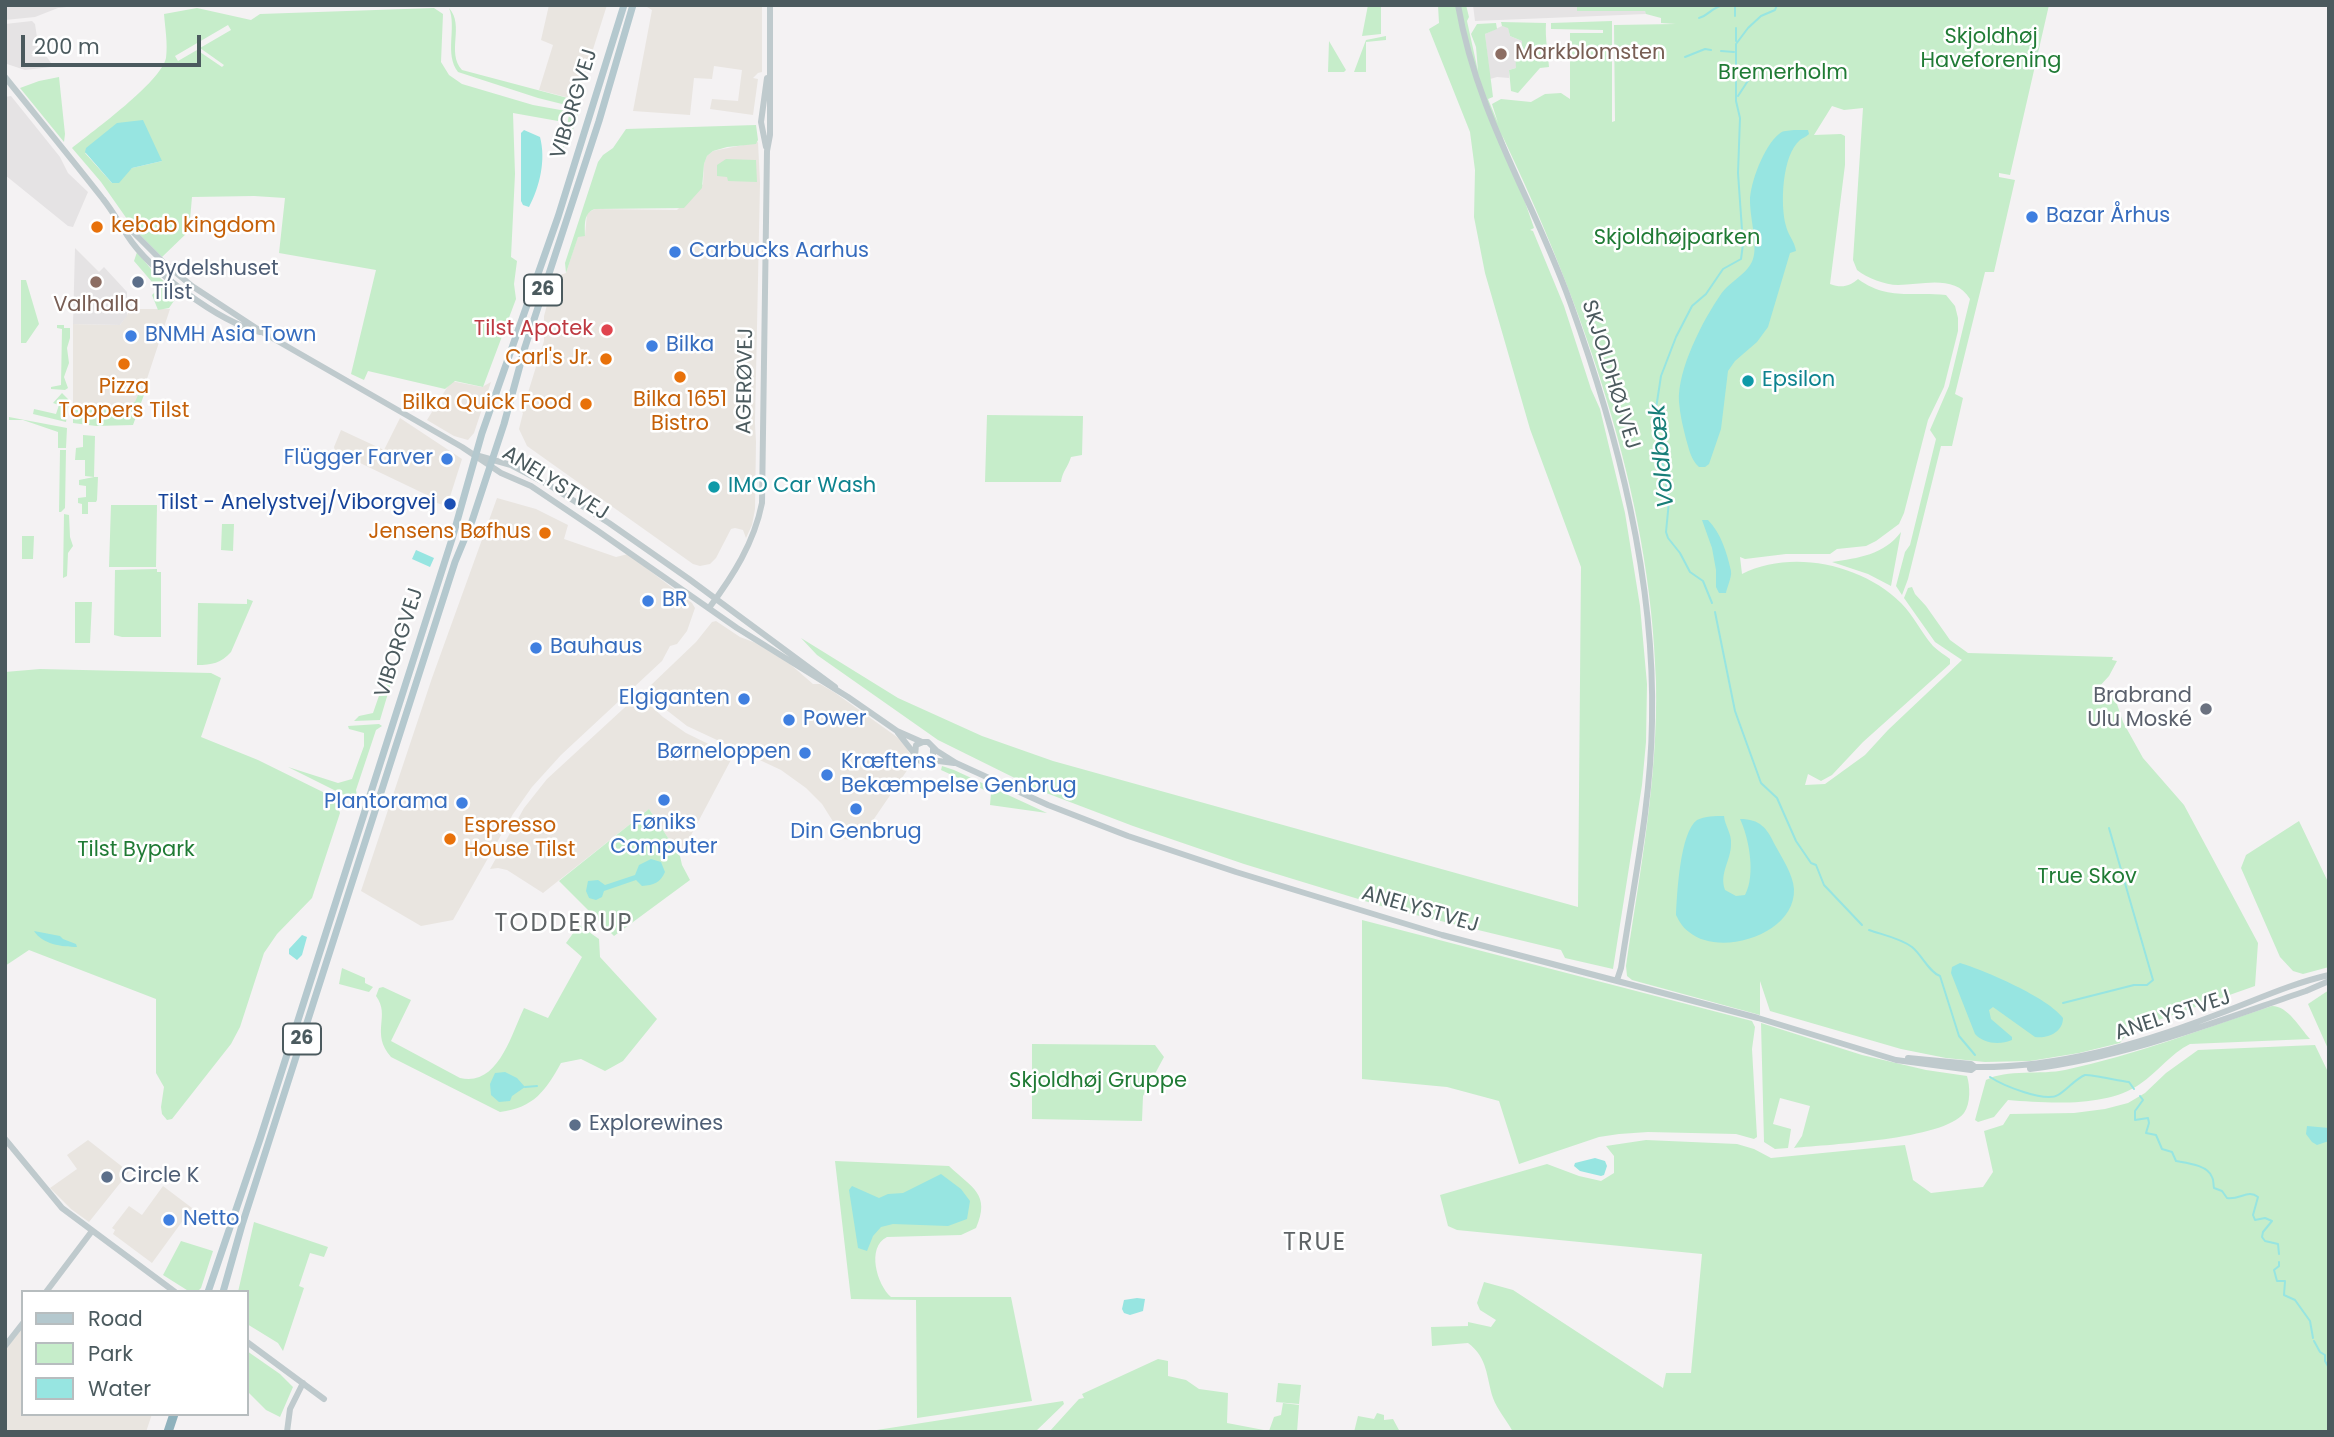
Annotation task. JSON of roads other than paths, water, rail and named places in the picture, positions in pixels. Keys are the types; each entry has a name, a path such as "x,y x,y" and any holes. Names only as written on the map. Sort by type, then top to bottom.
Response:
{"main road":[{"name":"VIBORGVEJ","path":"209,1290 260,1139 452,540 476,455 554,228 624,5"},
{"name":"VIBORGVEJ","path":"224,1290 242,1225 455,562 492,463 525,346 599,121 633,5"}],"street":[{"name":"AGERØVEJ","path":"709,608 750,545 762,503 767,151 771,89 770,5"},
{"name":"SKJOLDHØJVEJ","path":"1458,5 1463,34 1483,101 1570,300 1605,409 1636,538 1651,651 1652,720 1645,810 1618,980"},
{"name":"ANELYSTVEJ","path":"5,77 124,226 192,286 262,332 531,486 757,641 848,697"},
{"name":"ANELYSTVEJ","path":"492,463 510,465 549,485 620,531 897,731 923,742"},
{"name":"ANELYSTVEJ","path":"897,731 914,753"},
{"path":"923,742 933,748 929,761 920,761 914,753 916,746 923,742"},
{"name":"ANELYSTVEJ","path":"933,748 956,763 1079,817 1225,869 1442,935 1618,980 1896,1060 1971,1070 1975,1067 2026,1066 2090,1055 2144,1041 2271,993 2329,975"},
{"name":"ANELYSTVEJ","path":"929,761 956,763"},
{"name":"ANELYSTVEJ","path":"2026,1066 2029,1069 2064,1065 2146,1046 2329,981"},
{"path":"5,1139 62,1208 172,1290"},
{"path":"48,1290 92,1231"},
{"path":"5,1346 21,1326"},
{"path":"248,1343 324,1399"},
{"path":"287,1432 288,1415 303,1383"}],"water":[{"path":"143,120 162,161 132,168 119,183 112,183 85,152 86,148 117,123"},
{"path":"524,130 540,137 542,146 539,182 529,207 521,201 521,133"},
{"path":"1808,130 1809,134 1794,147 1784,181 1784,217 1796,251 1790,253 1768,327 1728,371 1721,429 1709,464 1699,467 1691,454 1681,416 1679,389 1682,375 1699,331 1714,305 1753,259 1755,246 1750,201 1759,165 1768,147 1779,134"},
{"path":"1702,520 1708,520 1713,525 1725,550 1731,573 1726,593 1719,593 1716,587 1712,548"},
{"path":"416,550 434,558 430,567 412,559"},
{"path":"1724,816 1731,840 1723,878 1725,890 1736,896 1745,895 1748,887 1750,857 1740,819 1753,821 1766,829 1787,866 1794,889 1791,905 1783,918 1770,929 1736,942 1719,943 1689,932 1676,915 1680,864 1691,827 1700,819"},
{"path":"651,859 661,862 665,872 656,883 642,886 636,880 604,891 602,897 596,900 589,898 586,891 588,881 598,880 605,885 635,875 639,865"},
{"path":"34,931 60,936 77,947 47,942"},
{"path":"302,935 307,937 302,955 297,960 289,954 289,949"},
{"path":"1960,963 1999,978 2056,1010 2063,1018 2058,1031 2050,1036 2035,1037 1993,1007 1989,1010 1991,1019 2012,1037 2012,1040 1992,1043 1983,1040 1975,1034 1951,973 1952,967"},
{"path":"505,1072 517,1078 525,1087 512,1096 510,1101 499,1102 491,1095 490,1084 495,1073"},
{"path":"2307,1126 2329,1128 2329,1141 2317,1145 2312,1142 2306,1134"},
{"path":"1595,1158 1605,1161 1607,1166 1604,1175 1580,1171 1574,1166 1575,1163"},
{"path":"941,1174 961,1189 970,1201 967,1219 948,1226 893,1224 881,1227 873,1236 867,1251 858,1248 849,1190 852,1186 879,1198 903,1193"},
{"path":"1145,1299 1143,1311 1130,1315 1124,1313 1124,1300"}],"waterway":[{"path":"1699,18 1724,5"},
{"name":"Voldbæk","path":"1735,5 1735,16"},
{"name":"Voldbæk","path":"1712,603 1703,581 1690,572 1666,532 1669,501 1655,415 1661,376 1692,306 1706,294 1723,269 1741,259 1743,244 1738,173 1740,118 1736,101 1736,44 1748,28 1761,16 1775,10 1777,5"},
{"path":"1736,28 1736,41"},
{"path":"1685,57 1705,49 1711,50"},
{"path":"1721,51 1734,52"},
{"path":"1738,96 1753,73"},
{"name":"Voldbæk","path":"1715,612 1735,711 1761,783 1777,798 1796,841 1811,863 1816,865 1824,885 1862,925"},
{"path":"2063,1003 2134,985 2147,985 2153,980 2109,828"},
{"name":"Voldbæk","path":"1869,930 1907,944 1940,976 1959,1036 1975,1055"},
{"name":"Voldbæk","path":"1990,1077 2013,1088 2044,1097 2058,1095 2085,1075 2129,1082 2134,1089"},
{"path":"525,1087 537,1086"},
{"name":"Voldbæk","path":"2140,1096 2143,1100 2135,1111 2135,1120 2148,1118 2146,1133 2156,1135 2162,1149 2172,1152 2176,1161 2197,1165 2206,1170 2213,1178 2214,1188 2222,1191 2227,1198 2247,1194 2258,1197 2253,1215 2255,1220 2265,1218 2272,1221 2262,1237 2265,1241 2278,1244 2279,1254"},
{"name":"Voldbæk","path":"2279,1262 2279,1266 2274,1270 2277,1281 2285,1281 2284,1295 2295,1300 2310,1321 2313,1338"},
{"name":"Voldbæk","path":"2314,1341 2325,1355 2329,1368"}],"place":[{"name":"Markblomsten","path":"1501,54"},
{"name":"Bazar Århus","path":"2032,217"},
{"name":"kebab kingdom","path":"97,227"},
{"name":"Carbucks Aarhus","path":"675,252"},
{"name":"Valhalla","path":"96,282"},
{"name":"Bydelshuset Tilst","path":"138,282"},
{"name":"Tilst Apotek","path":"607,330"},
{"name":"BNMH Asia Town","path":"131,336"},
{"name":"Bilka","path":"652,346"},
{"name":"Carl's Jr.","path":"606,359"},
{"name":"Pizza Toppers Tilst","path":"124,364"},
{"name":"Bilka 1651 Bistro","path":"680,377"},
{"name":"Epsilon","path":"1748,381"},
{"name":"Bilka Quick Food","path":"586,404"},
{"name":"Flügger Farver","path":"447,459"},
{"name":"IMO Car Wash","path":"714,487"},
{"name":"Tilst - Anelystvej/Viborgvej","path":"450,504"},
{"name":"Jensens Bøfhus","path":"545,533"},
{"name":"BR","path":"648,601"},
{"name":"Bauhaus","path":"536,648"},
{"name":"Elgiganten","path":"744,699"},
{"name":"Brabrand Ulu Moské","path":"2206,709"},
{"name":"Power","path":"789,720"},
{"name":"Børneloppen","path":"805,753"},
{"name":"Kræftens Bekæmpelse Genbrug","path":"827,775"},
{"name":"Føniks Computer","path":"664,800"},
{"name":"Plantorama","path":"462,803"},
{"name":"Din Genbrug","path":"856,809"},
{"name":"Espresso House Tilst","path":"450,839"},
{"name":"Explorewines","path":"575,1125"},
{"name":"Circle K","path":"107,1177"},
{"name":"Netto","path":"169,1220"}],"district":[{"name":"TODDERUP","path":"564,925"},
{"name":"TRUE","path":"1315,1244"}],"park label":[{"name":"Skjoldhøj Haveforening","path":"1991,50"},
{"name":"Bremerholm","path":"1783,74"},
{"name":"Skjoldhøjparken","path":"1677,239"},
{"name":"Tilst Bypark","path":"136,851"},
{"name":"True Skov","path":"2087,878"},
{"name":"Skjoldhøj Gruppe","path":"1098,1082"}]}
